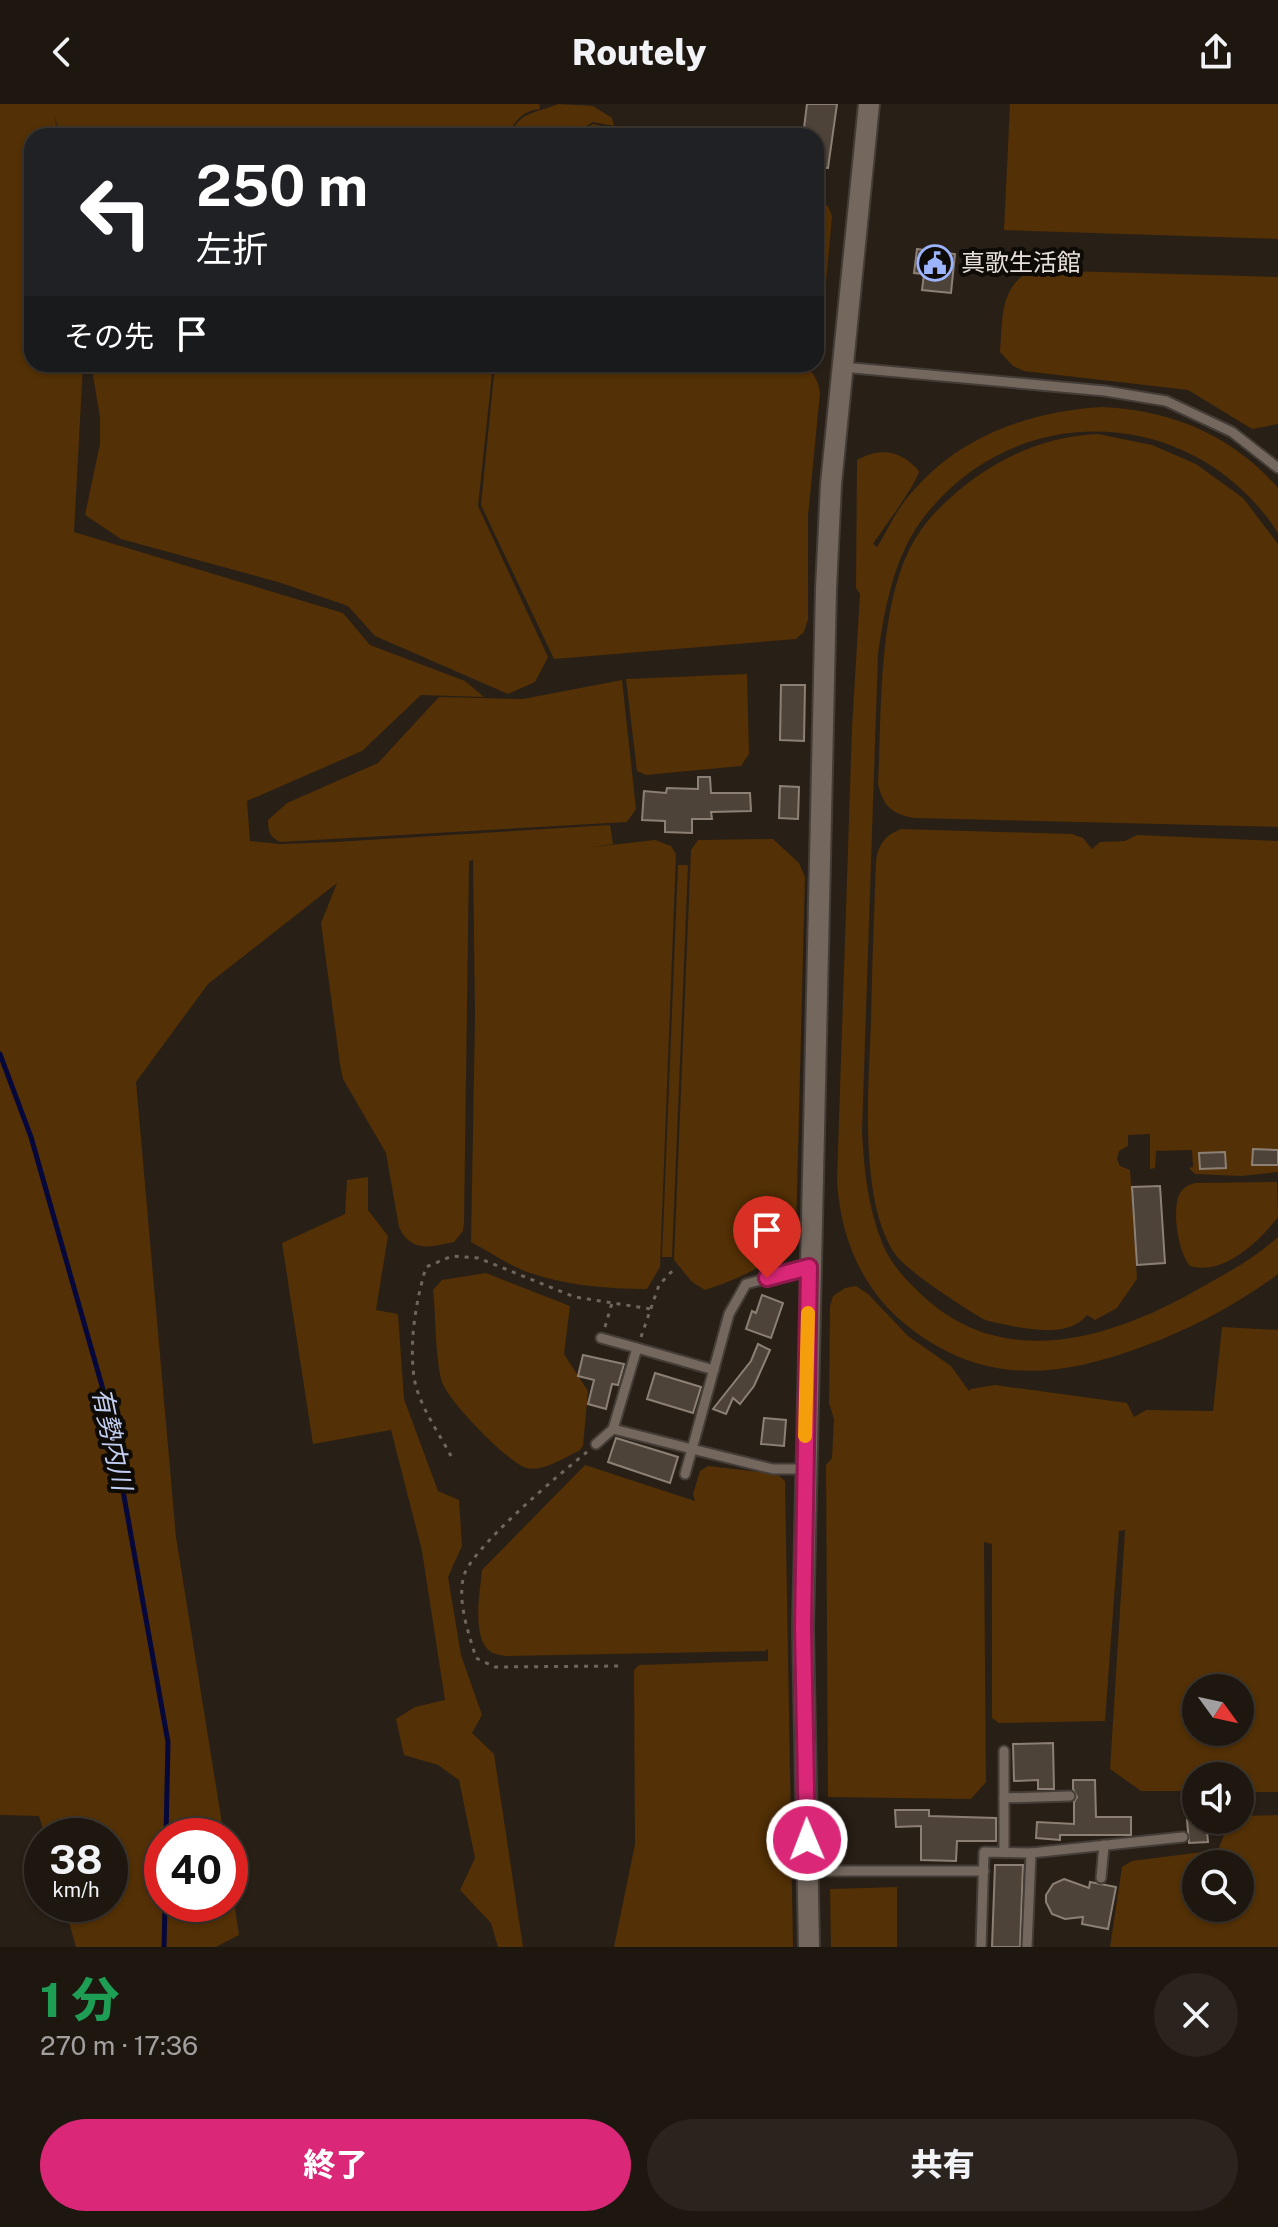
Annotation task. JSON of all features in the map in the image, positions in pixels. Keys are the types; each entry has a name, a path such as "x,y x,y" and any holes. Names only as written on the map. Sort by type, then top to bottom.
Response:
{"street":[{"path":"809,1947 803,1627 826,589 831,484 869,104"}],"lane":[{"path":"842,367 1105,391 1166,401 1232,432 1278,468"},
{"path":"685,1474 729,1314 746,1284 809,1267"},
{"path":"601,1338 714,1370"},
{"path":"596,1444 613,1429 637,1348"},
{"path":"613,1429 773,1469 805,1469"},
{"path":"1004,1751 1004,1852"},
{"path":"1004,1798 1070,1796"},
{"path":"981,1947 984,1852 1031,1853 1183,1837"},
{"path":"1101,1878 1104,1845"},
{"path":"1027,1947 1031,1853"},
{"path":"808,1871 984,1871"}],"path":[{"path":"451,1456 414,1379 413,1332 419,1289 426,1267 452,1256 478,1258 575,1297 651,1309"},
{"path":"637,1348 659,1285 675,1268"},
{"path":"601,1338 612,1303"},
{"path":"596,1444 539,1491 477,1555 463,1578 465,1621 476,1658 495,1667 621,1666"}],"shaded area":[{"path":"0,104 539,104 540,109 528,112 512,128 57,128 55,116 56,128 24,128 24,372 83,372 74,532 343,613 370,645 465,681 484,697 421,695 362,751 247,801 250,841 281,844 335,842 610,825 613,844 593,847 655,840 671,846 676,854 660,1267 647,1289 599,1287 552,1279 522,1270 471,1242 475,1017 473,860 469,861 464,1223 463,1231 454,1242 422,1246 409,1241 404,1235 399,1227 386,1153 343,1079 321,923 337,883 208,984 136,1082 176,1537 221,1818 144,1818 144,1922 237,1922 239,1935 216,1947 76,1947 69,1922 128,1922 128,1818 0,1815"},
{"path":"558,104 593,106 612,118 614,126 593,122 584,128 514,128 529,114"},
{"path":"1010,104 1278,104 1278,239 1004,230"},
{"path":"593,124 609,128 587,128"},
{"path":"824,204 832,216 824,306"},
{"path":"1031,270 1278,277 1278,424 1252,429 1188,390 1024,371 1013,366 1000,352 1005,305 1013,286"},
{"path":"92,372 492,372 478,506 548,657 535,682 508,694 375,636 348,606 278,582 121,539 85,515 100,444 100,417"},
{"path":"497,372 811,372 820,393 808,516 808,619 804,632 796,639 554,659 481,505"},
{"path":"1102,407 1152,413 1176,420 1241,453 1278,488 1278,533 1243,490 1200,459 1153,440 1103,432 1053,436 1004,452 959,480 911,536 892,585 878,654 862,1131 870,1203 883,1245 906,1279 924,1297 956,1320 990,1335 1026,1340 1062,1339 1098,1332 1134,1320 1222,1276 1278,1237 1278,1274 1212,1316 1139,1348 1077,1366 1018,1370 990,1367 961,1358 933,1344 890,1310 876,1294 856,1260 848,1241 839,1201 837,1180 852,728 860,594 856,588 857,460 874,453 890,453 905,459 919,471 873,544 877,547 899,509 918,485 963,448 988,434 1043,415"},
{"path":"1098,434 1152,445 1196,464 1243,498 1278,544 1278,827 914,818 894,811 883,798 878,784 881,691 888,625 903,565 915,539 944,504 993,466 1051,441"},
{"path":"747,674 749,754 741,766 646,775 637,771 626,679"},
{"path":"622,680 636,809 627,822 280,842 270,834 268,820 287,803 378,763 439,697 523,699"},
{"path":"901,829 1072,834 1083,838 1092,849 1100,842 1125,841 1137,835 1278,841 1278,1172 1241,1176 1195,1174 1189,1168 1193,1167 1192,1150 1156,1151 1155,1168 1150,1169 1150,1134 1128,1135 1128,1146 1119,1151 1117,1159 1120,1166 1130,1170 1137,1279 1117,1308 1095,1320 1087,1315 1071,1327 1038,1330 983,1319 911,1270 895,1254 883,1231 875,1204 868,1140 876,861 883,841"},
{"path":"773,839 799,863 805,877 796,1230 789,1242 768,1261 731,1281 705,1290 692,1282 674,1260 691,850 698,840"},
{"path":"678,865 688,865 672,1257 662,1257"},
{"path":"368,1177 368,1210 388,1236 376,1310 398,1314 404,1399 438,1491 459,1500 462,1546 448,1577 461,1655 482,1715 472,1733 494,1754 523,1947 498,1947 491,1923 460,1890 475,1858 459,1780 438,1765 404,1755 396,1719 415,1707 445,1700 422,1551 391,1430 313,1444 282,1243 345,1214 347,1180"},
{"path":"1277,1182 1278,1217 1261,1237 1239,1255 1215,1266 1190,1266 1179,1242 1176,1221 1177,1202 1184,1189 1195,1183"},
{"path":"486,1273 570,1306 564,1354 588,1391 583,1446 579,1451 547,1466 527,1468 507,1456 467,1417 442,1382 433,1290 442,1280"},
{"path":"856,1286 868,1294 908,1336 951,1366 969,1391 995,1385 1127,1403 1134,1417 1146,1410 1213,1411 1222,1327 1278,1330 1278,1792 1254,1792 1254,1762 1182,1762 1182,1791 1141,1791 1110,1769 1125,1530 1119,1531 1105,1721 999,1723 992,1718 992,1544 984,1542 986,1782 971,1799 828,1797 826,1465 832,1458 834,1419 829,1403 830,1306 833,1296 845,1288"},
{"path":"585,1465 695,1501 693,1494 700,1471 708,1466 777,1474 785,1481 793,1947 614,1947 635,1844 634,1670 639,1665 768,1661 768,1649 504,1656 494,1654 485,1646 479,1626 482,1570"},
{"path":"1278,1815 1278,1947 1110,1947 1122,1867 1132,1861 1182,1855 1182,1922 1254,1922 1254,1850 1218,1850 1224,1834 1254,1834 1254,1816"},
{"path":"897,1887 897,1947 831,1947 830,1889"}],"building":[{"path":"807,104 837,104 828,168 824,168 824,128 804,128"},
{"name":"真歌生活館","path":"917,249 955,254 951,293 922,290 924,274 914,273"},
{"path":"781,685 805,685 804,741 780,740"},
{"path":"698,777 710,777 711,793 750,793 751,811 711,812 712,819 692,819 692,833 665,832 665,821 642,820 644,791 666,793 667,788 698,789"},
{"path":"780,786 799,787 798,819 779,818"},
{"path":"1253,1149 1278,1150 1278,1165 1252,1165"},
{"path":"1225,1152 1226,1168 1200,1169 1199,1153"},
{"path":"1160,1186 1165,1263 1137,1265 1132,1187"},
{"path":"762,1295 783,1303 771,1338 746,1329"},
{"path":"758,1344 770,1350 754,1386 740,1404 733,1398 726,1414 713,1409 751,1361"},
{"path":"583,1355 624,1364 618,1385 612,1384 606,1409 588,1404 594,1380 578,1376"},
{"path":"655,1373 701,1387 693,1413 647,1399"},
{"path":"764,1418 786,1420 784,1446 761,1444"},
{"path":"616,1438 678,1457 670,1483 608,1462"},
{"path":"1053,1743 1054,1789 1038,1789 1038,1780 1014,1781 1013,1744"},
{"path":"1073,1780 1095,1780 1096,1817 1131,1817 1131,1835 1060,1835 1060,1840 1036,1838 1037,1822 1074,1824 1074,1802 1077,1797"},
{"path":"895,1810 929,1810 929,1816 996,1818 996,1841 957,1841 956,1861 921,1860 921,1826 896,1827"},
{"path":"1188,1834 1207,1834 1208,1842 1189,1843"},
{"path":"995,1865 1023,1865 1020,1947 992,1947"},
{"path":"1064,1879 1089,1888 1090,1882 1116,1887 1108,1929 1082,1924 1083,1917 1065,1919 1052,1914 1046,1895 1053,1884"}],"waterway":[{"name":"有勢内川","path":"0,1054 31,1137 108,1407 168,1742 166,1818"},
{"name":"有勢内川","path":"164,1947 165,1922"}],"slow traffic":[{"path":"805,1436 808,1313"}],"place":[{"name":"真歌生活館","path":"935,263"}],"route":[{"path":"767,1278 809,1267 803,1627 807,1840"}]}
